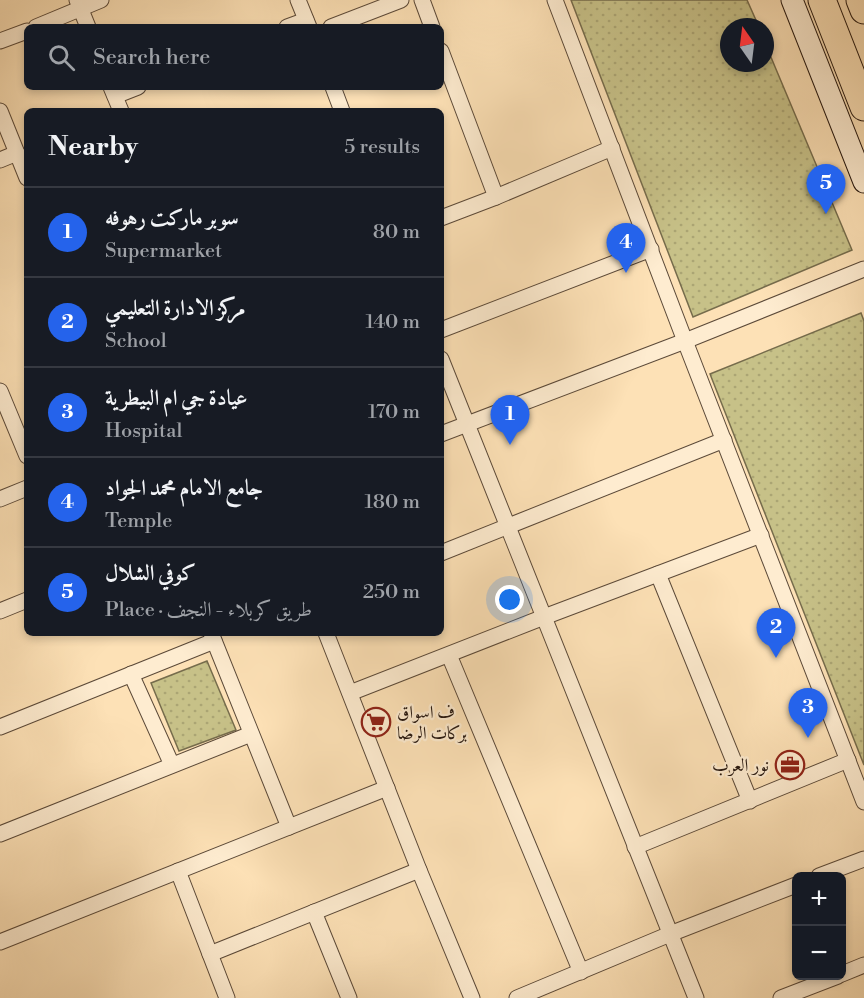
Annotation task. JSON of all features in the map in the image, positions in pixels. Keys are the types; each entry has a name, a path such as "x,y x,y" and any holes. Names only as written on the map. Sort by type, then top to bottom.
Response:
{"highway":[{"path":"822,0 864,107"},
{"path":"860,0 864,9"}],"main road":[{"path":"792,0 864,182"}],"street":[{"path":"42,24 79,5 101,0"},
{"path":"298,0 307,23"},
{"path":"339,24 401,0"},
{"path":"422,0 431,24"},
{"path":"555,0 864,802"},
{"path":"79,5 87,24"},
{"path":"0,41 24,32"},
{"path":"444,59 496,197"},
{"path":"334,90 339,108"},
{"path":"113,92 120,108"},
{"path":"0,111 24,170"},
{"path":"444,217 612,148"},
{"path":"0,160 17,153"},
{"path":"444,329 651,249"},
{"path":"444,433 685,341 864,269"},
{"path":"444,366 696,998"},
{"path":"0,391 24,449"},
{"path":"444,552 724,440"},
{"path":"0,498 24,489"},
{"path":"350,693 761,535"},
{"path":"658,574 750,801"},
{"path":"0,611 24,601"},
{"path":"327,636 472,998"},
{"path":"0,727 131,674 212,637 289,827"},
{"path":"449,655 581,972"},
{"path":"131,674 172,765"},
{"path":"0,834 251,734"},
{"path":"635,847 848,760"},
{"path":"0,942 387,788"},
{"path":"830,872 864,859"},
{"path":"210,954 419,870"},
{"path":"178,871 227,998"},
{"path":"517,998 670,934 792,887"},
{"path":"314,912 349,998"},
{"path":"846,972 864,965"},
{"path":"781,998 827,980"}],"shaded area":[{"path":"571,0 747,0 755,18 720,18 720,72 774,72 774,64 852,250 693,317"},
{"path":"861,313 864,321 864,765 710,374"},
{"path":"207,661 236,730 179,751 151,683"}],"place":[{"name":"كوفي الشلال","path":"826,214"},
{"name":"جامع الامام محمد الجواد","path":"626,273"},
{"name":"سوبر ماركت رهوفه","path":"510,445"},
{"name":"مركز الادارة التعليمي","path":"776,658"},
{"name":"ف اسواق بركات الرضا","path":"376,722"},
{"name":"عيادة جي ام البيطرية","path":"808,738"},
{"name":"نور العرب","path":"790,765"}]}
